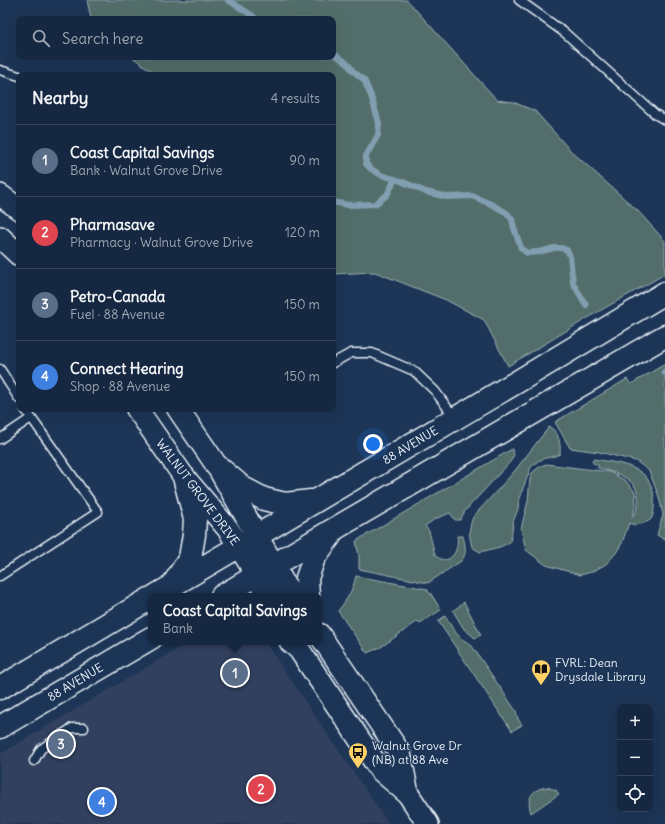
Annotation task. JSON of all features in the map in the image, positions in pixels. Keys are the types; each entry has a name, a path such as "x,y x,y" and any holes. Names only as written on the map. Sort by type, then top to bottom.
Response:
{"main road":[{"name":"88 AVENUE","path":"164,591 665,293"},
{"path":"227,593 665,336"},
{"path":"217,466 243,488 264,499 285,504 316,501"},
{"path":"164,591 190,558 194,535 195,519 184,476"},
{"path":"308,593 307,578 314,558 336,528"},
{"path":"0,688 148,600"},
{"name":"88 AVENUE","path":"0,727 148,640"}],"street":[{"path":"0,195 16,207"},
{"path":"0,237 16,252"},
{"name":"WALNUT GROVE DRIVE","path":"139,412 184,476 228,529 248,541"},
{"name":"WALNUT GROVE DRIVE","path":"180,412 217,466 248,541 265,570 290,593"},
{"name":"WALNUT GROVE DRIVE","path":"265,570 269,593"},
{"path":"322,638 400,753 408,794"},
{"path":"295,645 380,770 408,794 428,824"}],"lane":[{"path":"519,0 565,33 655,114 665,120"},
{"path":"0,70 16,75"},
{"path":"336,362 351,354 372,353 414,371 435,391 455,419"},
{"path":"0,369 16,394"},
{"path":"0,576 98,512 27,412"},
{"path":"0,439 31,418"},
{"path":"34,762 41,749 72,728 84,728"}],"shaded area":[{"path":"184,645 267,645 389,824 0,824 0,754"}],"green space":[{"path":"87,0 407,0 497,100 513,102 535,111 570,150 638,211 665,241 665,274 596,313 508,366 484,320 446,300 375,272 336,274 336,72 153,72 136,60 336,60 336,16 90,16"},
{"path":"665,364 665,540 657,535 663,515 659,497 649,471 636,461 599,452 570,448 555,422 627,379 631,384"},
{"path":"549,427 559,438 560,454 538,461 531,467 519,499 510,542 500,547 480,552 472,547 470,539 470,526 473,517 513,473"},
{"path":"512,449 514,455 510,462 465,511 460,520 455,520 450,513 435,519 425,526 429,531 435,555 440,559 448,559 452,556 457,548 457,536 463,536 465,555 461,561 428,583 359,569 359,557 356,541"},
{"path":"593,459 626,465 643,474 653,490 654,509 652,518 648,521 638,525 629,523 622,543 616,553 606,564 592,572 580,575 546,565 526,550 521,529 528,501 532,473 539,467 546,464 610,472 626,481 635,492 636,504 632,517 638,503 637,490 634,485 624,477 617,474 598,468 598,465 593,463"},
{"path":"356,576 427,589 441,610 420,623 418,621 381,647 367,653 338,611 349,595"},
{"path":"464,602 481,635 475,638 464,629 453,611"},
{"path":"445,616 459,636 472,646 516,711 518,719 522,725 512,731 438,621"},
{"path":"547,787 556,790 559,794 531,813 529,803 532,795 537,790"}],"waterway":[{"path":"228,0 253,16"},
{"path":"336,55 347,63 353,71 364,80 371,96 379,123 378,135 366,156 366,164 371,169 381,175 401,181 426,192 447,197 472,196 493,205 507,213 512,219 521,248 527,253 556,248 567,250 570,256 573,283 586,305"},
{"path":"336,203 348,205 375,204 387,195 395,179"}],"place":[{"name":"Coast Capital Savings","path":"235,673"},
{"name":"FVRL: Dean Drysdale Library","path":"541,686"},
{"name":"Petro-Canada","path":"61,744"},
{"name":"Walnut Grove Dr (NB) at 88 Ave","path":"358,769"},
{"name":"Pharmasave","path":"261,789"},
{"name":"Connect Hearing","path":"102,802"}]}
